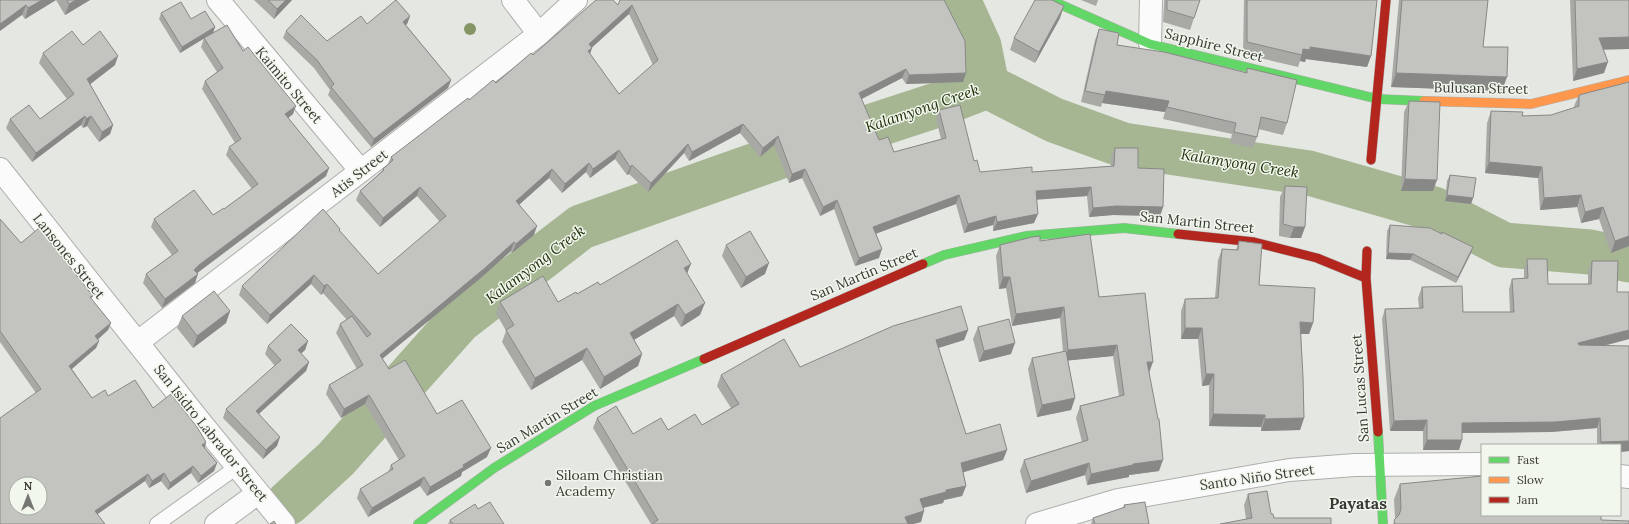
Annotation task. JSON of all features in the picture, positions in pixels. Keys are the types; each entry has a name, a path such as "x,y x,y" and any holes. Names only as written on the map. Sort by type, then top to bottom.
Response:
{"street":[{"name":"Kaimito Street","path":"218,0 361,171"},
{"path":"514,0 539,34"},
{"name":"Atis Street","path":"138,342 539,34 576,0"},
{"name":"Sapphire Street","path":"1050,0 1150,44 1378,99"},
{"path":"1150,44 1151,0"},
{"path":"1371,160 1378,99 1386,0"},
{"name":"Bulusan Street","path":"1378,99 1531,104 1629,80"},
{"name":"Lansones Street","path":"0,169 138,342"},
{"name":"San Martin Street","path":"418,524 494,468 594,406 944,255 1026,236 1124,228 1254,242 1317,258 1366,278"},
{"name":"San Lucas Street","path":"1367,251 1366,278 1383,524"},
{"name":"San Isidro Labrador Street","path":"138,342 284,524"},
{"name":"Santo Niño Street","path":"1037,524 1118,500 1289,470 1380,465 1481,464"},
{"path":"216,524 258,493"}],"lane":[{"path":"158,524 237,467"}],"building":[{"path":"0,0 42,0 28,8 26,5 0,24"},
{"path":"67,0 76,0 69,4"},
{"path":"268,0 286,0 277,9"},
{"path":"396,0 410,16 403,22 451,80 374,139 331,87 334,84 317,60 286,31 301,15 327,41 361,16 367,24"},
{"path":"596,0 613,0 618,5 620,0 944,0 965,41 966,73 909,75 906,69 859,93 879,140 888,137 894,152 946,138 939,110 960,105 974,161 977,160 980,172 1032,167 1032,172 1114,166 1115,148 1138,148 1138,168 1164,169 1163,207 1116,206 1093,208 1091,187 1036,191 1038,214 997,222 996,216 968,224 959,195 873,227 882,249 859,258 837,200 823,207 805,169 792,174 778,136 763,148 743,124 692,152 688,144 651,183 632,165 630,167 619,150 593,169 589,163 565,184 552,169 516,201 537,226 516,244 514,242 380,355 389,369 405,360 437,414 462,400 491,448 463,465 464,467 430,487 424,477 372,508 360,489 393,469 391,465 405,456 369,395 344,409 329,385 363,365 340,324 352,316 367,337 371,334 327,284 324,286 314,275 270,315 242,286 323,209 340,229 339,230 378,274 446,216 420,187 383,218 360,191 384,170 383,169 393,160 391,157 468,98 469,100 493,80 496,83 531,53 533,55","holes":["632,5 658,60 619,94 588,51 592,48 589,44"]},
{"path":"1035,0 1052,0 1064,6 1039,52 1014,38"},
{"path":"1167,0 1200,0 1194,18 1167,10"},
{"path":"1247,0 1377,0 1371,56 1310,47 1310,50 1303,49 1302,55 1247,42"},
{"path":"1402,0 1488,0 1483,47 1508,47 1507,77 1396,73"},
{"path":"1575,0 1629,0 1629,37 1599,38 1608,62 1577,69"},
{"path":"181,2 191,19 205,11 215,27 182,47 161,13"},
{"path":"227,25 243,51 248,47 296,106 285,114 329,168 199,265 194,270 198,274 165,299 146,274 178,251 154,219 194,190 213,215 224,209 258,184 229,147 241,139 205,81 223,68 204,38"},
{"path":"1099,29 1119,33 1117,45 1164,52 1247,73 1247,68 1297,80 1287,123 1261,117 1257,137 1234,132 1236,123 1167,107 1169,101 1106,91 1105,95 1085,91"},
{"path":"72,31 83,45 100,31 118,56 87,79 113,125 102,132 91,116 86,119 85,116 36,153 10,119 29,105 40,119 74,94 43,53"},
{"path":"1629,82 1629,236 1615,241 1603,207 1585,212 1581,195 1544,198 1542,167 1489,162 1491,111 1523,112 1522,116 1551,115 1579,106 1579,95"},
{"path":"1409,101 1440,102 1437,180 1405,179"},
{"path":"1450,175 1476,178 1473,198 1447,195"},
{"path":"1285,186 1307,187 1305,227 1294,227 1283,224"},
{"path":"0,219 21,243 39,228 93,296 90,297 111,323 95,336 99,341 69,366 92,398 105,390 108,396 135,380 153,408 171,394 197,427 206,442 202,445 217,463 201,476 193,466 170,483 164,473 152,481 148,474 95,511 105,524 0,524 0,418 41,389 0,331"},
{"path":"1390,225 1430,228 1473,247 1458,277 1413,254 1388,253"},
{"path":"750,231 769,263 746,277 726,245"},
{"path":"1090,234 1099,297 1145,293 1153,362 1147,362 1159,419 1163,460 1133,464 1091,474 1089,463 1031,481 1024,460 1088,440 1080,406 1124,395 1117,345 1068,350 1064,307 1016,314 1010,277 1003,277 1000,245 1040,236 1040,241"},
{"path":"677,240 691,264 684,268 705,303 685,315 678,304 630,333 642,354 604,377 587,348 535,378 506,330 514,325 500,302 543,276 558,302 576,292 577,294 598,282 600,285"},
{"path":"1239,241 1262,244 1259,285 1315,288 1313,323 1300,322 1304,418 1265,419 1265,415 1213,414 1214,374 1206,374 1202,328 1185,328 1185,299 1218,298 1222,249 1238,250"},
{"path":"1527,259 1547,259 1548,284 1591,284 1592,261 1618,261 1617,292 1629,292 1629,330 1578,343 1579,345 1629,346 1629,441 1601,442 1600,418 1555,422 1462,423 1462,440 1427,440 1427,420 1394,421 1385,309 1423,308 1422,287 1462,286 1463,312 1514,312 1512,279 1528,278"},
{"path":"214,291 230,311 197,336 182,316"},
{"path":"961,306 968,330 936,340 966,434 1000,424 1007,450 961,463 966,486 946,490 946,492 920,499 924,511 905,517 908,524 652,524 658,520 597,418 616,406 633,434 661,418 668,430 695,414 702,425 739,404 721,375 784,339 800,367 893,326"},
{"path":"1009,319 1015,343 984,351 978,327"},
{"path":"291,324 308,341 298,350 309,362 256,411 280,437 266,450 226,409 281,360 268,346"},
{"path":"1066,351 1075,398 1042,405 1032,358"},
{"path":"1481,476 1481,516 1601,516 1601,520 1629,521 1629,524 1395,524 1394,520 1399,515 1401,509 1400,484"},
{"path":"1267,491 1271,514 1273,514 1274,518 1331,518 1331,524 1220,524 1252,518 1248,494"},
{"path":"490,502 504,524 453,524 450,520 475,504 478,509"},
{"path":"1145,502 1149,524 1095,524 1093,518 1125,507 1124,505"}],"waterway":[{"path":"958,0 979,46 987,86"},
{"name":"Kalamyong Creek","path":"288,503 336,459 459,321 581,227 784,155 946,102 987,86 1054,120 1123,145 1309,173 1434,209 1504,245 1590,252 1629,260"}],"traffic: fast":[{"path":"1050,0 1150,44 1378,99 1424,101"},
{"path":"923,264 944,255 1026,236 1124,228 1178,234"},
{"path":"418,524 494,468 594,406 704,359"},
{"path":"1378,432 1383,524"}],"traffic: slow":[{"path":"1424,101 1531,104 1629,80"}],"traffic: jam":[{"path":"1371,160 1386,0"},
{"path":"1178,234 1254,242 1317,258 1366,278"},
{"path":"1367,251 1366,278 1378,432"},
{"path":"704,359 923,264"}],"place":[{"name":"Siloam Christian Academy","path":"548,483"}],"district":[{"name":"Payatas","path":"1358,503"}]}
